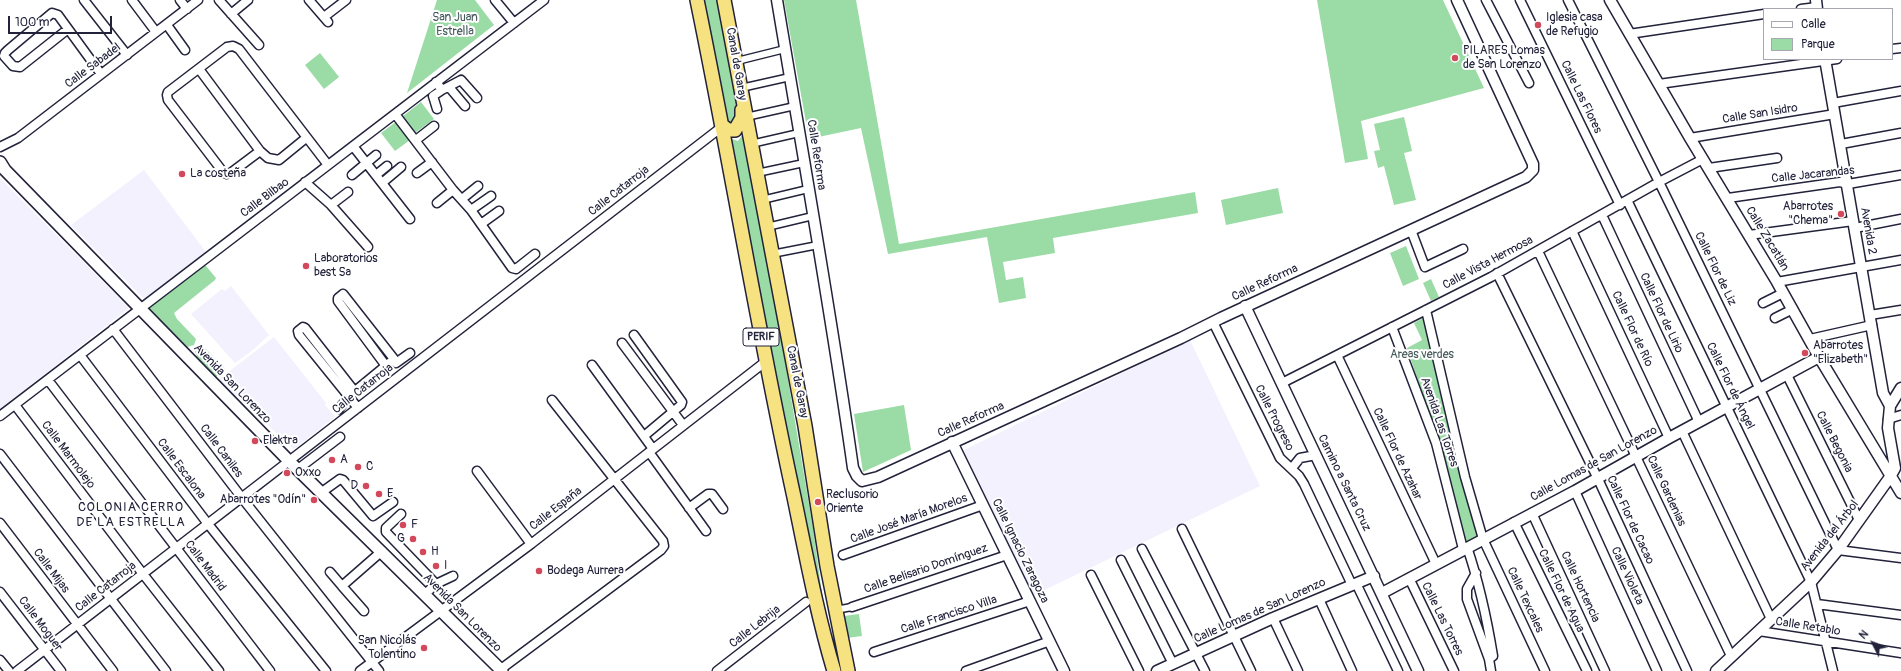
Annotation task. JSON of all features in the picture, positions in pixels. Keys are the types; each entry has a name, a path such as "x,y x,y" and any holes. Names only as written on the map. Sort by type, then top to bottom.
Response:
{"highway":[{"name":"Canal de Garay","path":"697,0 723,126 765,362 827,648 834,671"},
{"name":"Canal de Garay","path":"724,0 737,61 751,144 805,426 835,610 848,671"},
{"path":"723,126 728,130 735,130 739,125 742,118 741,89"}],"main road":[{"name":"Avenida San Lorenzo","path":"0,162 5,170 289,461 502,670"},
{"name":"Canal de Garay","path":"827,648 831,671"}],"street":[{"path":"84,0 127,55"},
{"path":"132,0 156,32"},
{"path":"180,0 187,9"},
{"name":"Calle Sabadel","path":"0,147 18,138 198,0"},
{"path":"231,14 248,0"},
{"path":"309,0 326,20 346,0"},
{"path":"495,0 514,23"},
{"path":"528,0 534,8"},
{"name":"Calle Bilbao","path":"0,416 544,0"},
{"name":"Calle Reforma","path":"777,0 808,189 833,325 853,468 857,476 862,481 878,477 1526,177 1533,170 1533,164 1459,0"},
{"path":"1486,0 1529,83"},
{"name":"Calle Las Flores","path":"1520,0 1623,202"},
{"name":"Calle Flor de Liz","path":"1568,0 1659,182 1838,550"},
{"name":"Calle Zacatlán","path":"1610,0 1690,138 1728,198 1793,309 1819,357 1901,493"},
{"path":"223,1 231,14 259,45"},
{"path":"1805,8 1817,5"},
{"path":"68,29 20,67 17,68 13,66 4,56 8,50 52,13 58,15 101,74"},
{"path":"1629,34 1763,14"},
{"path":"167,24 185,50"},
{"path":"260,151 232,172 227,174 223,172 168,100 168,92 227,47 233,46 239,49 328,165"},
{"path":"737,61 785,50"},
{"path":"1659,84 1825,60"},
{"name":"Avenida 2","path":"1825,60 1848,184 1883,393 1890,406"},
{"path":"199,69 260,151 268,158 279,160 306,138"},
{"path":"741,89 790,77"},
{"path":"437,109 433,96 461,80 477,98"},
{"path":"436,82 446,88 465,106"},
{"path":"1833,103 1901,92"},
{"path":"746,117 795,106"},
{"path":"395,114 453,190 471,210 514,269 535,254"},
{"name":"Calle San Isidro","path":"1690,138 1835,114"},
{"path":"416,140 434,126"},
{"name":"Calle Catarroja","path":"17,671 723,126"},
{"path":"751,144 799,133"},
{"path":"1840,144 1901,133"},
{"path":"353,146 410,218"},
{"path":"352,175 376,155"},
{"path":"1709,168 1777,158"},
{"name":"Calle Vista Hermosa","path":"1282,384 1497,273 1703,159"},
{"path":"417,173 432,162"},
{"path":"757,173 804,162"},
{"path":"376,175 387,166"},
{"path":"382,183 401,167"},
{"name":"Calle Jacarandas","path":"1728,198 1840,182 1848,184 1901,175"},
{"path":"305,182 331,205 368,247"},
{"path":"462,199 478,186"},
{"path":"762,200 808,189"},
{"path":"437,203 453,190"},
{"path":"331,205 348,192"},
{"path":"471,210 491,196"},
{"name":"Calle Flor de Ángel","path":"1623,202 1727,408 1811,582 1833,671"},
{"path":"481,224 499,211"},
{"name":"Calle Flor de Lirio","path":"1602,215 1699,422"},
{"path":"767,227 813,216"},
{"path":"1749,235 1901,219"},
{"path":"1411,230 1425,267 1463,249"},
{"name":"Calle Flor de Río","path":"1572,231 1669,438"},
{"path":"772,254 818,245"},
{"name":"Calle Gardenias","path":"1538,251 1731,656"},
{"path":"1777,282 1901,260"},
{"name":"Calle Flor de Cacao","path":"1497,273 1598,479 1687,671"},
{"path":"1763,303 1783,293"},
{"path":"386,366 338,301 338,298 343,294 404,373"},
{"name":"Camino a Santa Cruz","path":"1246,306 1418,671"},
{"path":"1775,318 1793,309"},
{"name":"Avenida Las Torres","path":"1426,310 1435,352 1483,539"},
{"path":"1810,339 1901,310"},
{"name":"Calle Progreso","path":"1213,322 1280,458 1292,468 1304,484 1398,671"},
{"path":"352,394 299,335 298,331 303,327 352,394 358,408"},
{"name":"Avenida Las Torres","path":"1392,327 1436,442 1465,548 1476,573 1493,656 1489,659"},
{"name":"Calle Caniles","path":"113,330 242,498 379,671"},
{"path":"634,335 682,402 681,406 644,436"},
{"path":"622,343 683,425"},
{"path":"339,409 352,394 386,366 410,353"},
{"name":"Calle Escalona","path":"80,355 208,524 326,671"},
{"name":"Calle Flor de Azahar","path":"1337,356 1436,564"},
{"name":"Calle Lomas de San Lorenzo","path":"1382,593 1598,479 1669,438 1819,357"},
{"name":"Calle España","path":"360,671 531,544 765,362"},
{"path":"592,365 644,436 651,450 706,531"},
{"name":"Calle Begonia","path":"1787,375 1859,520"},
{"name":"Calle Madrid","path":"48,380 270,671"},
{"name":"Avenida del Árbol","path":"1716,671 1811,582 1838,550 1890,477 1898,459 1890,445 1888,419 1890,406 1901,388"},
{"path":"502,670 664,546 663,541 552,400"},
{"name":"Calle Marmolejo","path":"14,405 219,671"},
{"path":"1888,419 1901,416"},
{"path":"1682,431 1771,619"},
{"path":"298,469 340,437"},
{"name":"Calle Ignacio Zaragoza","path":"952,442 1064,671"},
{"path":"0,454 166,671"},
{"path":"1292,468 1300,458 1316,455"},
{"path":"477,471 531,544"},
{"path":"322,492 340,479 343,480 373,516 393,502"},
{"name":"Calle Violeta","path":"1575,491 1657,671"},
{"path":"689,508 708,494 712,494 723,509"},
{"name":"Calle José María Morelos","path":"843,555 983,505"},
{"name":"Calle Hortencia","path":"1532,513 1606,671"},
{"path":"402,514 386,528 386,532 436,584"},
{"name":"Calle Flor de Agua","path":"1514,522 1587,671"},
{"name":"Calle Mijas","path":"0,523 113,671"},
{"path":"1182,529 1251,671"},
{"name":"Calle Texcales","path":"1483,539 1545,671"},
{"path":"1142,549 1205,671"},
{"path":"1838,550 1901,558"},
{"path":"342,586 382,551"},
{"name":"Calle Belisario Domínguez","path":"852,607 1007,555"},
{"path":"1121,560 1173,664"},
{"path":"330,572 364,611"},
{"name":"Avenida Las Torres","path":"1476,573 1467,589 1467,599 1489,659 1491,671"},
{"path":"1091,575 1139,671"},
{"path":"425,594 436,584 453,576"},
{"name":"Calle Lomas de San Lorenzo","path":"1157,671 1273,618 1374,576"},
{"name":"Calle Las Torres","path":"1409,578 1454,671"},
{"name":"Calle Moguer","path":"0,592 61,671"},
{"path":"1319,599 1352,671"},
{"name":"Calle Francisco Villa","path":"874,652 1030,601"},
{"name":"Calle Lebrija","path":"718,671 806,602"},
{"path":"1817,604 1901,615"},
{"path":"835,610 852,607"},
{"path":"1273,618 1298,671"},
{"name":"Calle Retablo","path":"1759,631 1901,653"},
{"path":"966,671 1050,641"},
{"path":"0,660 9,671"}],"shaded area":[{"path":"144,170 206,252 144,299 71,225"},
{"path":"0,178 129,308 0,409"},
{"path":"231,286 269,335 254,349 235,363 191,314 222,289 225,291"},
{"path":"274,337 326,403 325,405 335,417 294,449 218,380"},
{"path":"1190,340 1260,486 1032,596 962,451"}],"green space":[{"name":"San Juan Estrella","path":"437,0 475,0 494,25 407,93"},
{"path":"701,0 719,0 732,61 738,123 727,124"},
{"path":"784,0 856,0 899,244 1195,192 1198,213 1053,238 1055,253 1003,262 1006,280 1023,277 1026,298 999,303 987,237 888,254 861,128 809,139"},
{"path":"1317,0 1443,0 1484,88 1361,121 1368,159 1345,163"},
{"path":"320,53 339,77 324,89 305,65"},
{"path":"421,102 434,119 415,133 403,116"},
{"path":"1404,117 1412,151 1404,153 1416,200 1394,205 1384,166 1378,168 1374,151 1380,150 1374,124"},
{"path":"397,121 410,140 395,151 381,133"},
{"path":"746,130 813,528 824,608 805,530 727,133 732,139 738,141"},
{"path":"1278,188 1283,213 1226,225 1221,200"},
{"path":"1406,246 1419,279 1403,286 1390,253"},
{"path":"203,265 206,266 216,278 215,280 174,313 177,319 196,339 194,345 187,347 150,309 150,306"},
{"path":"1431,279 1439,297 1431,301 1423,283"},
{"name":"Areas verdes","path":"1425,317 1472,516 1483,537 1466,546 1435,432 1407,348 1422,340 1414,323"},
{"path":"199,347 206,349 225,369 216,377 197,357 195,351"},
{"path":"904,405 911,450 863,472 854,414"},
{"path":"859,614 862,636 847,638 844,616"}],"place":[{"name":"Iglesia casa de Refugio","path":"1538,25"},
{"name":"PILARES Lomas de San Lorenzo","path":"1455,58"},
{"name":"La costeña","path":"182,174"},
{"name":"Abarrotes \"Chema\"","path":"1841,214"},
{"name":"Laboratorios best Sa","path":"306,266"},
{"name":"Abarrotes \"Elizabeth\"","path":"1805,353"},
{"name":"Elektra","path":"255,441"},
{"name":"A","path":"332,460"},
{"name":"C","path":"358,467"},
{"name":"Oxxo","path":"287,473"},
{"name":"D","path":"366,486"},
{"name":"E","path":"379,494"},
{"name":"Abarrotes \"Odín\"","path":"314,500"},
{"name":"Reclusorio Oriente","path":"818,502"},
{"name":"F","path":"403,525"},
{"name":"G","path":"413,539"},
{"name":"H","path":"423,552"},
{"name":"I","path":"436,566"},
{"name":"Bodega Aurrera","path":"539,571"},
{"name":"San Nicolás Tolentino","path":"424,648"}],"district":[{"name":"COLONIA CERRO DE LA ESTRELLA","path":"131,516"}]}
